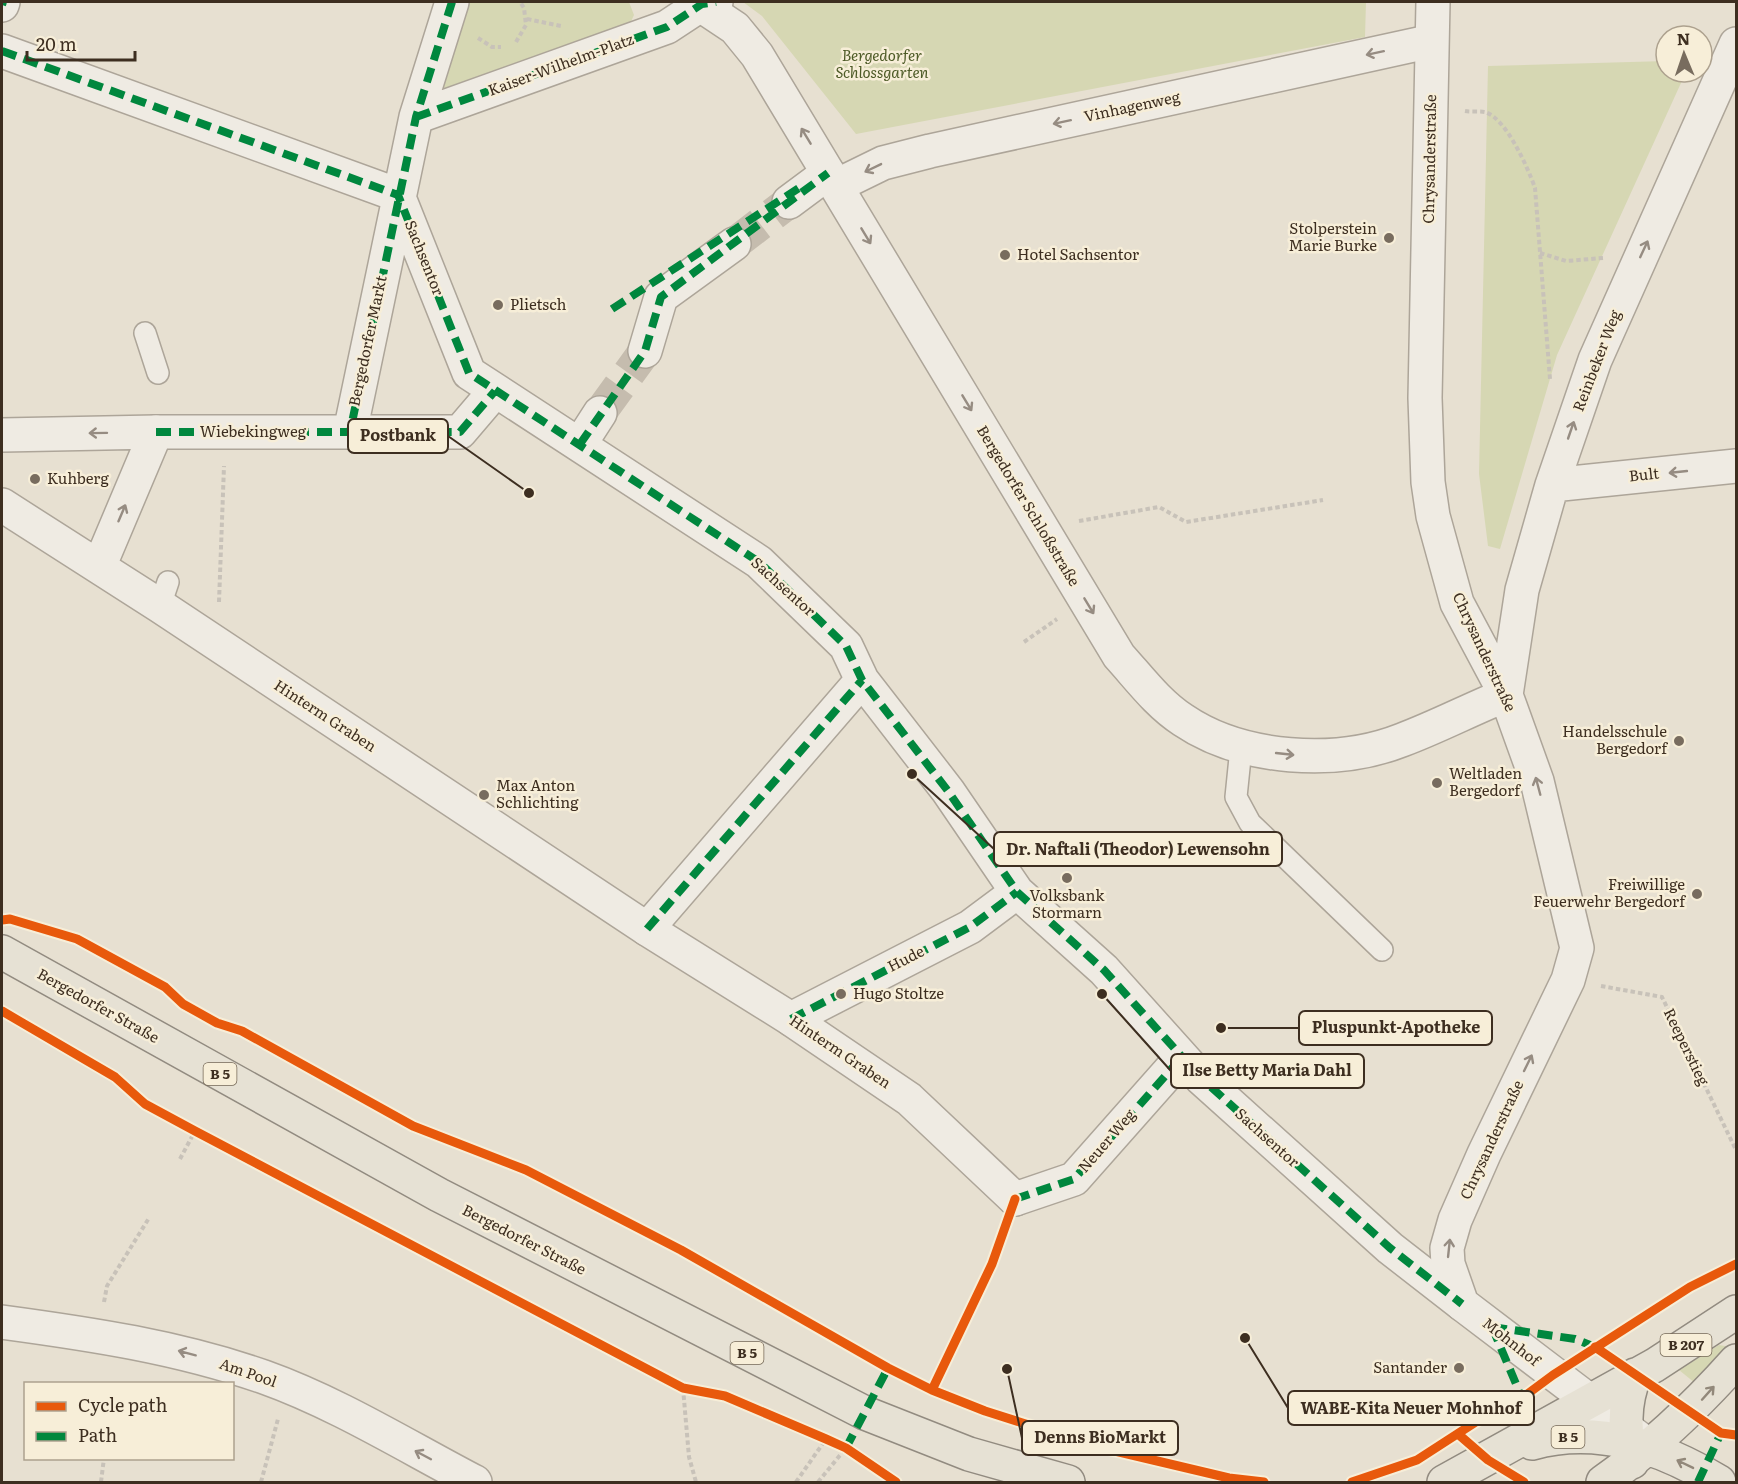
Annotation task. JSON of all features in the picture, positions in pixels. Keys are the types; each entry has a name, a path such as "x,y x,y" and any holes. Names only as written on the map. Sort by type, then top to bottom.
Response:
{"main road":[{"name":"Bergedorfer Straße","path":"2,952 439,1196 865,1413 969,1454 1068,1482"},
{"name":"B 207","path":"1488,1460 1635,1376 1737,1312"},
{"path":"1603,1482 1635,1452 1698,1404 1737,1361"},
{"path":"1635,1376 1629,1394 1635,1452"},
{"name":"Mohnhof","path":"1488,1460 1535,1442 1564,1437 1599,1437 1719,1482"},
{"name":"B 5","path":"1444,1482 1488,1460"}],"street":[{"path":"2,51 398,195 416,117 452,2"},
{"name":"Kaiser-Wilhelm-Platz","path":"416,117 667,27 705,2"},
{"name":"Bergedorfer Schloßstraße","path":"705,2 735,28 757,55 1119,656 1166,707 1208,736 1240,748 1296,755 1366,750 1402,741 1506,695"},
{"name":"Chrysanderstraße","path":"1433,2 1425,398 1428,482 1433,516 1458,603 1506,695 1537,781 1577,948 1568,980 1484,1154 1455,1220 1447,1248 1448,1264 1462,1304"},
{"name":"Vinhagenweg","path":"789,202 832,180 883,163 930,151 1432,41"},
{"name":"Reinbeker Weg","path":"1506,695 1522,590 1552,485 1595,360 1725,97 1737,44"},
{"name":"Sachsentor","path":"398,195 469,373 759,562 846,646 862,680 948,791 1017,892 1104,970 1200,1078 1390,1248 1462,1304"},
{"name":"Bergedorfer Markt","path":"350,432 398,195"},
{"path":"645,351 661,297 734,244"},
{"path":"350,432 460,432 495,391"},
{"path":"580,444 600,413"},
{"path":"99,567 158,424"},
{"name":"Wiebekingweg","path":"2,435 158,424 226,432 350,432"},
{"name":"Bult","path":"1552,485 1737,466"},
{"name":"Hinterm Graben","path":"2,505 99,567 164,594 217,645 647,929 791,1019 909,1099 1016,1199"},
{"path":"647,929 862,680"},
{"name":"Hude","path":"791,1019 970,927 1017,892"},
{"name":"Neuer Weg","path":"1016,1199 1074,1179 1182,1057"},
{"name":"Mohnhof","path":"1462,1304 1588,1402 1635,1452"},
{"name":"Am Pool","path":"2,1322 99,1335 214,1360 287,1386 475,1482"}],"lane":[{"path":"145,333 158,373"},
{"path":"1240,748 1236,796 1250,823 1382,950"}],"path":[{"path":"473,28 483,43 492,46 510,46 523,34 526,25 524,8 520,2"},
{"path":"1432,110 1486,112 1502,125 1529,170 1534,188 1551,390"},
{"path":"1540,253 1566,261 1605,257"},
{"path":"217,645 226,432"},
{"path":"1042,528 1159,507 1186,522 1323,500"},
{"path":"1024,642 1050,625"},
{"path":"185,1126 206,1137"},
{"path":"180,1159 195,1131"},
{"path":"99,1335 107,1286 148,1218"},
{"path":"672,1383 693,1390"},
{"path":"261,1482 287,1386"},
{"path":"682,1388 688,1457 696,1482"},
{"path":"816,1435 850,1451 818,1482"},
{"path":"796,1482 826,1439"},
{"path":"101,1482 104,1460"}],"green space":[{"path":"460,2 629,2 634,15 628,28 443,91 436,79"},
{"name":"Bergedorfer Schlossgarten","path":"743,2 1366,2 1365,37 856,134 762,16"},
{"path":"1654,61 1654,84 1681,84 1557,355 1500,549 1488,546 1479,474 1488,66"},
{"path":"1719,1345 1725,1346 1727,1354 1695,1383 1679,1370"}],"tunnel":[{"path":"734,244 789,202"},
{"path":"600,413 645,351"}],"marked path":[{"path":"452,2 416,117 350,432 460,432 495,391"},
{"path":"416,117 667,27 702,4 716,2"},
{"path":"2,51 398,195 469,373 759,562 846,646 862,680 948,791 1017,892 1104,970 1201,1078 1390,1248 1462,1304"},
{"path":"580,444 645,351 661,297 828,173"},
{"path":"612,309 799,188"},
{"path":"156,432 350,432"},
{"path":"647,929 862,680"},
{"path":"791,1019 970,927 1017,892"},
{"path":"1015,1199 1074,1179 1182,1057"},
{"path":"1492,1327 1575,1339 1595,1347"},
{"path":"1492,1327 1522,1398"},
{"path":"846,1448 888,1368 893,1371"},
{"path":"1698,1482 1721,1433 1727,1434"}],"cycle path":[{"path":"2,920 10,919 77,939 165,987 183,1004 217,1023 242,1031 413,1126 526,1170 681,1250 888,1368 932,1390 985,1411 1098,1447 1229,1478 1264,1482"},
{"path":"2,1011 115,1077 145,1104 195,1131 683,1388 725,1396 826,1439 846,1448 896,1482"},
{"path":"932,1390 992,1264 1015,1199"},
{"path":"1352,1482 1417,1460 1485,1416 1522,1398 1553,1375 1690,1287 1736,1264"},
{"path":"1595,1347 1721,1433 1736,1435"},
{"path":"1458,1434 1488,1460 1524,1482"}],"place":[{"name":"Stolperstein Marie Burke","path":"1389,238"},
{"name":"Hotel Sachsentor","path":"1005,255"},
{"name":"Plietsch","path":"498,305"},
{"name":"Kuhberg","path":"35,479"},
{"name":"Postbank","path":"529,493"},
{"name":"Handelsschule Bergedorf","path":"1679,741"},
{"name":"Dr. Naftali (Theodor) Lewensohn","path":"912,774"},
{"name":"Weltladen Bergedorf","path":"1437,783"},
{"name":"Max Anton Schlichting","path":"484,795"},
{"name":"Volksbank Stormarn","path":"1067,878"},
{"name":"Freiwillige Feuerwehr Bergedorf","path":"1697,894"},
{"name":"Hugo Stoltze","path":"841,994"},
{"name":"Ilse Betty Maria Dahl","path":"1102,994"},
{"name":"Pluspunkt-Apotheke","path":"1221,1028"},
{"name":"WABE-Kita Neuer Mohnhof","path":"1245,1338"},
{"name":"Santander","path":"1459,1368"},
{"name":"Denns BioMarkt","path":"1007,1369"}]}
